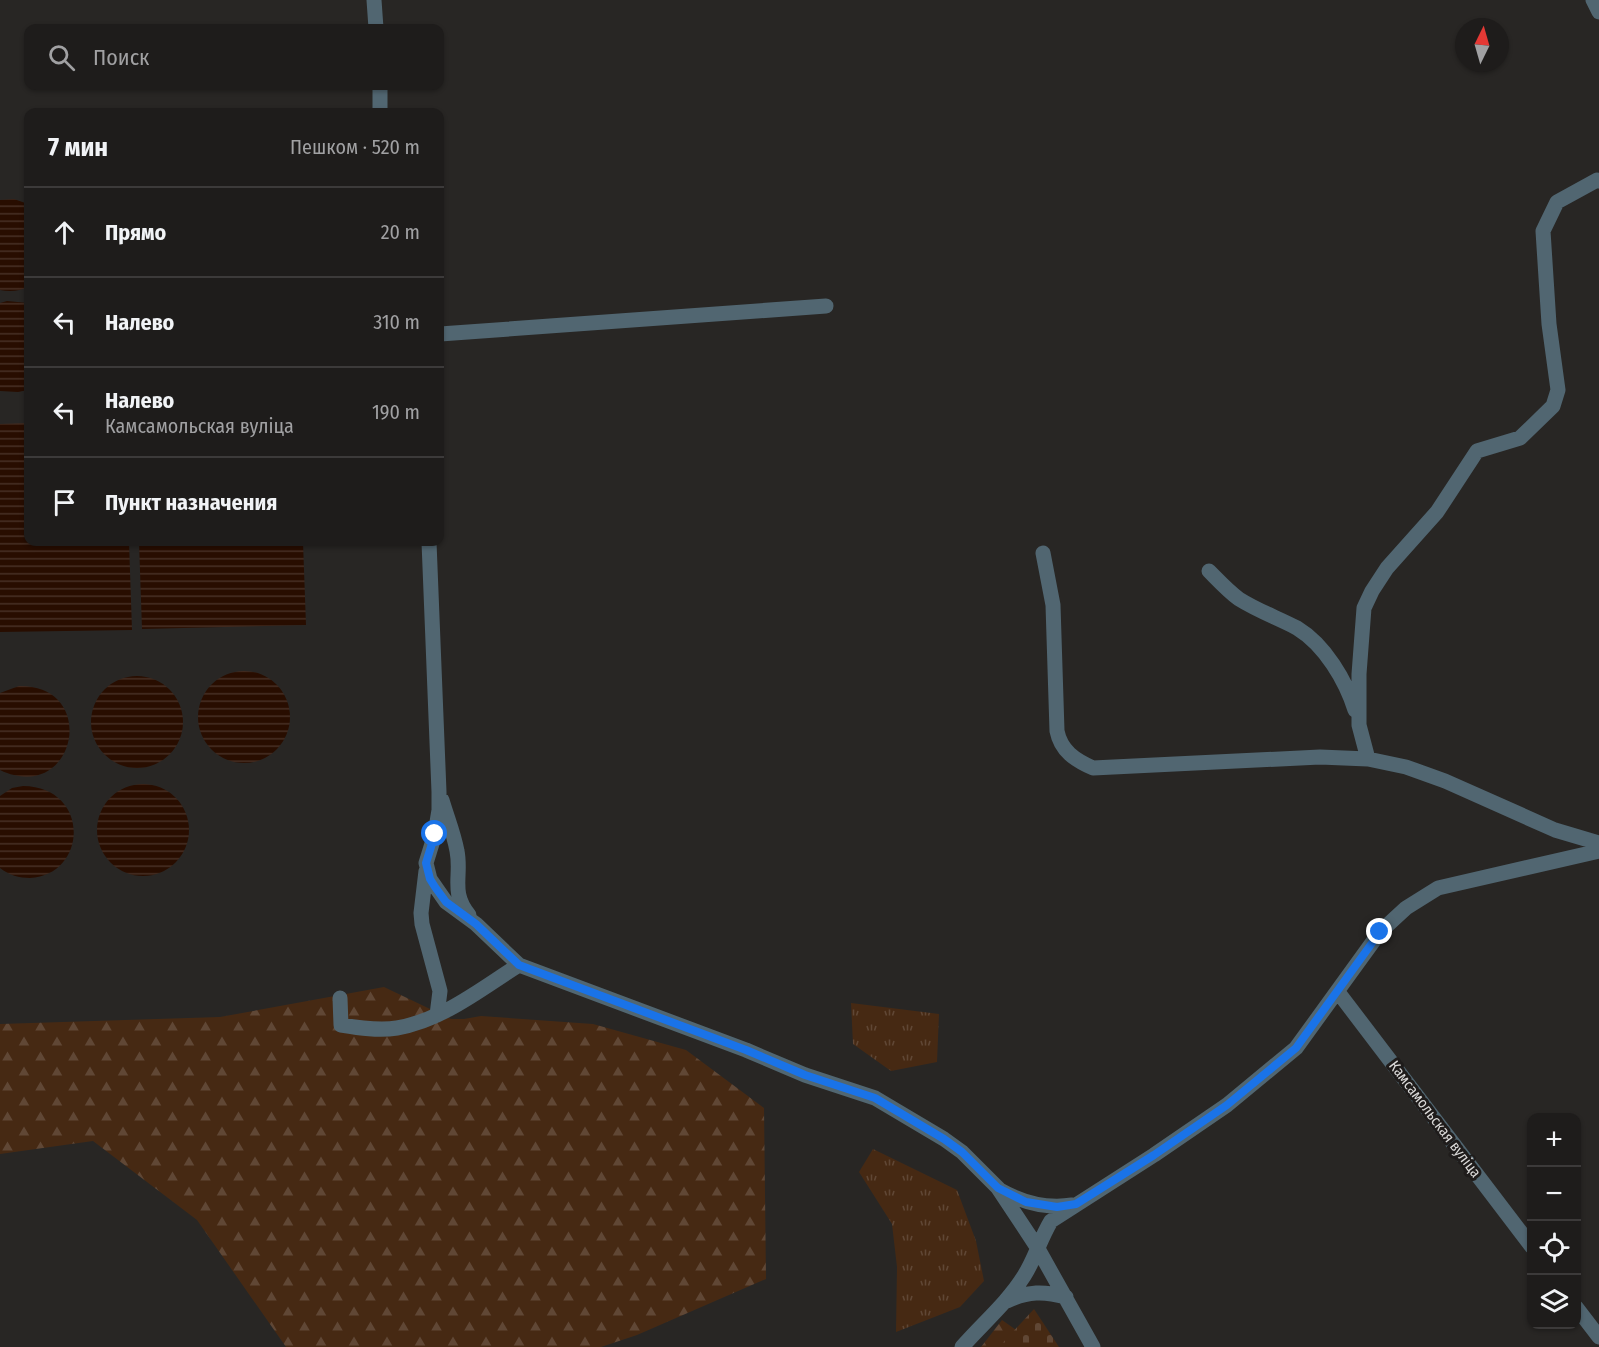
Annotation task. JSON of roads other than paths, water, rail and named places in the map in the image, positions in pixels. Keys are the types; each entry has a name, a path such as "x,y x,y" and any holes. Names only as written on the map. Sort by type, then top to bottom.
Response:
{"street":[{"path":"374,0 376,24"},
{"path":"1593,0 1599,12"},
{"path":"380,90 380,108"},
{"path":"1359,725 1362,627 1364,608 1372,591 1387,568 1437,512 1477,452 1520,438 1552,406 1558,390 1549,324 1543,231 1557,202 1599,181"},
{"path":"444,334 826,306"},
{"path":"429,546 439,792 435,834 426,863 421,912 422,924 440,991 437,1015"},
{"path":"1043,554 1053,605 1057,731 1062,746 1076,760 1093,768 1320,757 1368,759 1406,767 1445,781 1555,830 1599,843"},
{"path":"1209,571 1238,598 1298,629 1325,654 1352,700 1368,759"},
{"path":"439,792 458,855 457,891 462,907 476,924 519,965 746,1050 805,1075 875,1098 944,1139 962,1152 998,1188 1037,1247 1093,1347"},
{"path":"962,1347 1007,1301 1026,1274 1051,1221 1227,1105 1296,1048 1380,932 1406,908 1438,888 1599,851"},
{"path":"426,863 430,879 446,902 476,924"},
{"path":"340,998 341,1025 378,1029 396,1028 424,1021 457,1005 519,965"},
{"name":"Камсамольская вуліца","path":"1338,992 1527,1240"},
{"path":"998,1188 1026,1202 1043,1206 1057,1207 1076,1204"},
{"path":"1007,1301 1033,1292 1052,1293 1066,1297"},
{"path":"1581,1314 1599,1337"}]}
